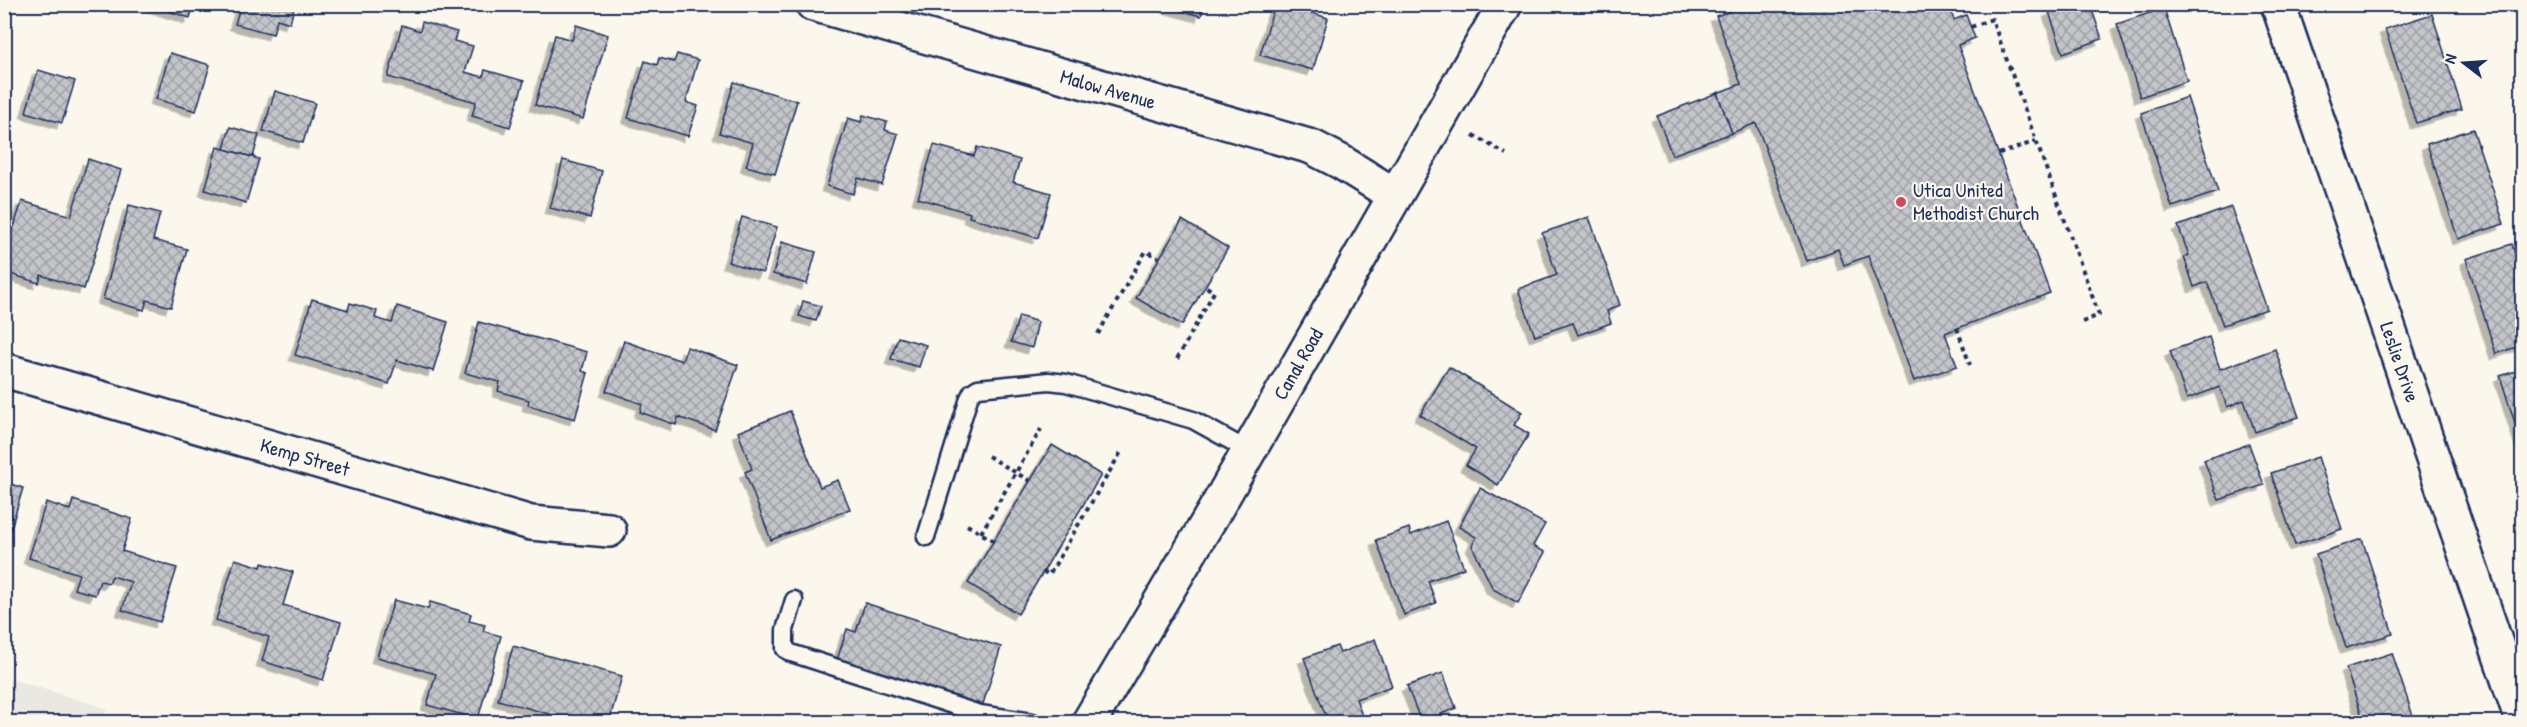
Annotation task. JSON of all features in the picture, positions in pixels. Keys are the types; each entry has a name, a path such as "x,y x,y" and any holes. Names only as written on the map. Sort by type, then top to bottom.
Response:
{"street":[{"name":"Malow Avenue","path":"813,4 1312,147 1394,195"},
{"name":"Canal Road","path":"1089,723 1249,451 1505,4"},
{"name":"Leslie Drive","path":"2278,4 2523,720"},
{"name":"Kemp Street","path":"4,370 531,523 609,530"}],"lane":[{"path":"926,537 969,398 978,388 1048,381 1066,382 1193,420 1249,451"},
{"path":"794,600 783,640 785,649 791,654 980,714 1032,723"}],"path":[{"path":"1971,27 1992,19 2099,315 2080,323"},
{"path":"1473,135 1506,154"},
{"path":"1999,154 2036,141"},
{"path":"1098,334 1146,251 1159,258"},
{"path":"1177,359 1214,292 1205,286"},
{"path":"1957,328 1970,365"},
{"path":"981,533 1041,429"},
{"path":"1043,571 1049,575 1121,452"},
{"path":"988,456 1030,481"},
{"path":"1080,511 1085,514"},
{"path":"967,525 994,541"}],"shaded area":[{"path":"5,677 108,709 97,722 5,722"}],"building":[{"path":"147,4 194,4 190,18"},
{"path":"241,4 295,4 290,23 277,19 273,34 235,24"},
{"path":"1168,4 1205,4 1201,16 1167,7"},
{"path":"1275,4 1283,4 1328,18 1313,70 1260,55"},
{"name":"Utica United Methodist Church","path":"1742,4 1948,4 1954,20 1966,15 1975,38 1958,45 2050,293 1945,333 1957,366 1914,381 1868,256 1844,265 1838,249 1807,261 1756,123 1732,133 1717,93 1741,84 1716,16 1742,7"},
{"path":"2071,4 2090,4 2102,39 2063,53 2049,12"},
{"path":"2164,8 2187,81 2140,97 2117,24"},
{"path":"2432,14 2462,109 2416,123 2385,29"},
{"path":"422,22 457,32 454,41 473,46 465,72 483,77 485,70 524,81 510,127 472,116 476,102 388,77 402,25 420,31"},
{"path":"576,25 608,35 583,119 535,105 555,35 572,40"},
{"path":"170,53 210,65 196,111 156,99"},
{"path":"677,54 698,60 686,102 698,106 688,136 628,118 645,61 657,65 659,58 674,62"},
{"path":"38,70 75,81 62,123 26,112"},
{"path":"734,82 797,101 775,174 746,166 753,143 719,133"},
{"path":"275,91 315,103 303,143 263,131"},
{"path":"1717,93 1732,133 1672,155 1657,116"},
{"path":"2187,97 2218,192 2172,207 2141,113"},
{"path":"863,115 887,122 885,130 898,134 882,185 858,178 853,194 827,186 848,118 861,122"},
{"path":"230,127 259,135 253,157 224,149"},
{"path":"2473,129 2504,224 2458,239 2427,144"},
{"path":"934,145 974,156 977,147 1020,160 1013,182 1051,193 1038,238 969,217 970,213 918,198"},
{"path":"217,147 259,159 246,203 205,190"},
{"path":"88,159 121,170 84,289 41,275 39,283 4,272 4,258 22,201 71,216"},
{"path":"563,160 602,171 590,218 550,208"},
{"path":"129,205 160,213 153,240 187,249 171,307 147,300 144,310 103,299"},
{"path":"2231,207 2267,309 2223,325 2207,282 2194,287 2184,257 2189,255 2178,226"},
{"path":"742,217 777,227 763,273 728,262"},
{"path":"1589,217 1620,305 1607,311 1611,323 1578,335 1573,323 1535,336 1518,289 1557,275 1542,233"},
{"path":"1182,220 1228,248 1182,325 1136,298"},
{"path":"782,242 816,252 807,284 773,274"},
{"path":"2512,244 2522,278 2522,345 2496,354 2466,259"},
{"path":"312,299 348,310 350,303 377,311 375,318 392,323 397,306 448,322 433,371 397,360 389,384 295,355"},
{"path":"803,301 821,306 816,321 799,316"},
{"path":"1019,316 1038,322 1032,348 1011,342"},
{"path":"479,322 587,352 582,371 588,373 575,419 528,405 529,400 498,391 500,382 465,373"},
{"path":"898,337 926,345 919,367 891,359"},
{"path":"2209,337 2220,369 2275,349 2299,417 2255,432 2244,400 2227,407 2220,387 2187,399 2170,351"},
{"path":"624,341 682,361 687,347 738,365 715,430 678,417 676,425 640,412 642,404 606,391"},
{"path":"1449,367 1522,412 1514,425 1529,434 1498,485 1466,465 1476,449 1420,415"},
{"path":"2522,369 2522,445 2500,376"},
{"path":"790,411 820,487 838,480 850,509 771,540 745,472 752,469 738,432"},
{"path":"2249,444 2264,485 2219,500 2204,460"},
{"path":"1052,445 1101,475 1018,614 968,583"},
{"path":"2318,457 2342,529 2295,545 2271,473"},
{"path":"4,482 23,488 9,535 4,533"},
{"path":"1480,488 1545,524 1533,546 1545,552 1518,603 1493,589 1472,546 1476,537 1459,527"},
{"path":"73,500 132,519 122,551 177,568 160,622 122,610 131,582 112,576 109,583 100,581 95,595 74,589 79,574 29,558 46,502 70,510"},
{"path":"1446,521 1464,568 1428,581 1436,603 1404,615 1376,540 1409,528 1411,535"},
{"path":"2362,539 2393,634 2346,648 2316,554"},
{"path":"235,559 261,567 262,563 293,572 283,605 341,622 323,680 262,661 269,637 216,620"},
{"path":"394,600 428,609 430,602 471,614 469,621 485,625 483,631 501,636 478,719 427,705 436,674 377,657"},
{"path":"865,603 1001,647 982,707 837,660 847,629 856,632"},
{"path":"1375,639 1392,686 1356,699 1364,721 1328,722 1304,658 1337,646 1340,653"},
{"path":"513,646 622,676 609,722 578,722 498,700"},
{"path":"2392,653 2415,722 2364,722 2346,668"},
{"path":"1443,673 1456,708 1421,722 1407,686"}],"place":[{"name":"Utica United Methodist Church","path":"1901,202"}]}
